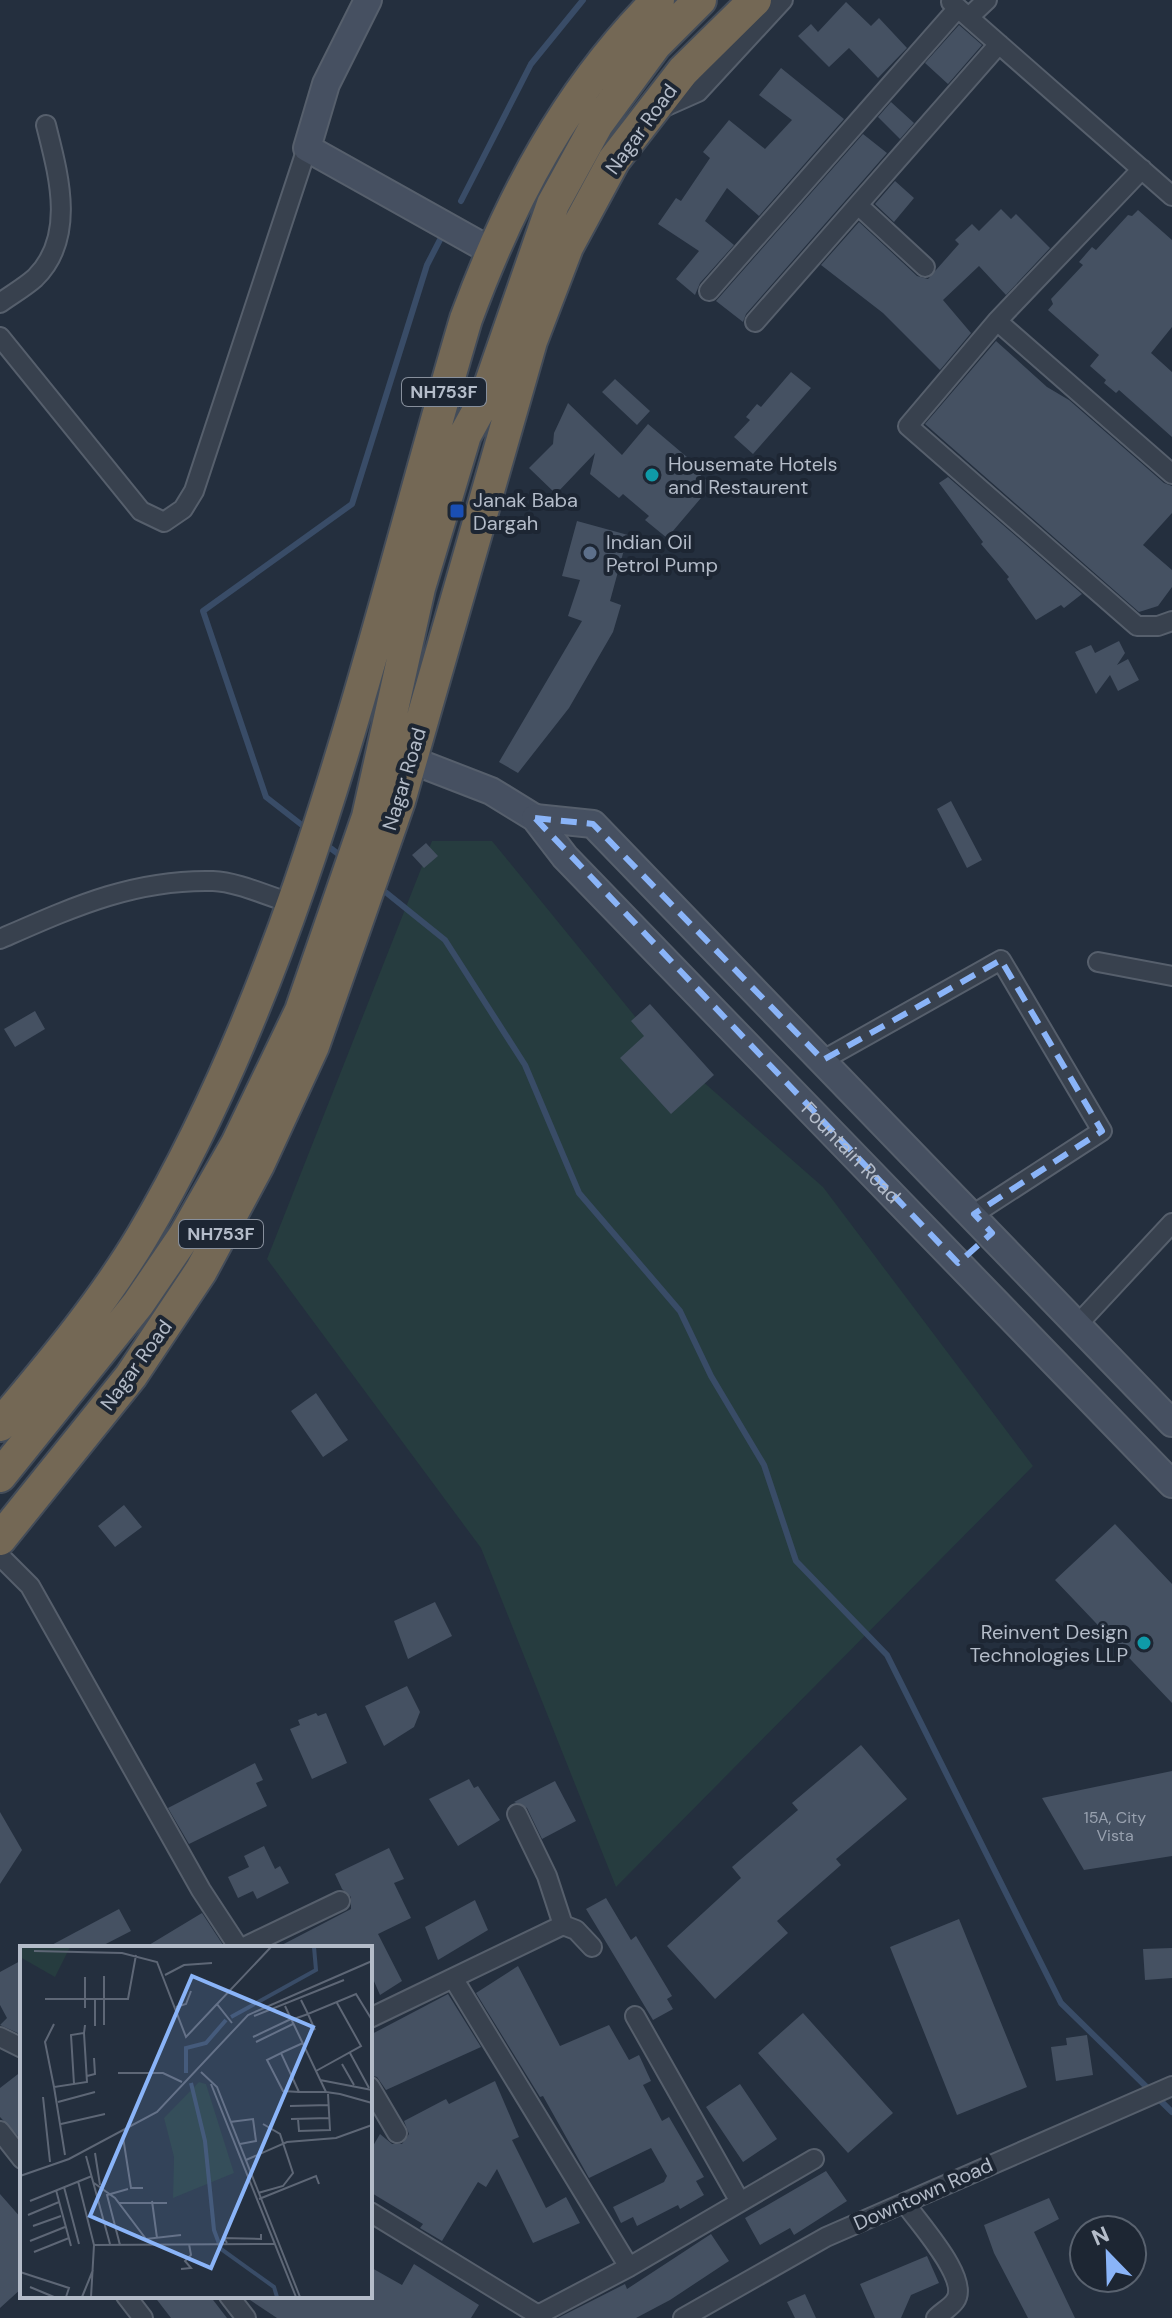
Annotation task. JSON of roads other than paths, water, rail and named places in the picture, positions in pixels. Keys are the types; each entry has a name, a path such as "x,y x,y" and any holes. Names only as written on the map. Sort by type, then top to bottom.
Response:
{"highway":[{"name":"NH753F","path":"0,1425 76,1335 142,1236 197,1135 249,1021 314,835 364,680 457,349 491,251 557,123 632,26 658,0"},
{"path":"0,1476 138,1304 185,1235 237,1144 301,1011 362,872 379,754 419,588 465,435 486,397 553,204 597,124 655,45 700,0"},
{"name":"Nagar Road","path":"1,1548 131,1376 201,1271 258,1165 313,1046 362,872 411,760 531,341 567,247 614,160 683,71 755,0"},
{"path":"364,680 379,754"}],"street":[{"path":"0,337 141,511 164,522 183,509 194,491 326,84 368,0"},
{"path":"652,112 698,92 783,0"},
{"path":"709,291 959,8 987,0"},
{"path":"959,8 1172,196"},
{"path":"755,322 999,44"},
{"path":"0,303 37,277 51,253 60,223 61,188 46,125"},
{"path":"307,148 491,251"},
{"path":"1142,169 997,321 908,426 1137,626 1158,626 1172,621"},
{"path":"858,205 925,267"},
{"path":"997,321 1172,474"},
{"name":"Fountain Road","path":"411,760 491,791 535,818 565,857 1172,1484"},
{"name":"Fountain Road","path":"535,818 593,824 974,1214 1172,1423"},
{"path":"0,939 105,894 174,883 216,881 291,903"},
{"path":"823,1060 1001,960 1102,1131 974,1214"},
{"path":"1098,962 1172,976"},
{"path":"1078,1324 1172,1223"},
{"path":"958,1263 992,1233"},
{"path":"1,1548 30,1586 201,1890 240,1946"},
{"path":"517,1814 547,1876 563,1925"},
{"path":"245,1946 340,1901"},
{"path":"372,2017 563,1925 576,1930 592,1947"},
{"path":"453,1978 629,2267"},
{"path":"635,2016 739,2200"},
{"path":"0,2037 20,2047"},
{"name":"Downtown Road","path":"683,2318 813,2244 1172,2086"},
{"path":"372,2090 397,2133"},
{"path":"0,2131 20,2156"},
{"path":"372,2213 538,2315 629,2267 739,2200 814,2159"},
{"path":"905,2203 946,2258 959,2283 956,2301 936,2318"},
{"path":"128,2298 143,2318"},
{"path":"231,2298 246,2318"}],"waterway":[{"path":"461,201 531,64 583,0"},
{"path":"307,829 266,797 203,611 352,504 427,265 443,234"},
{"path":"325,844 345,859"},
{"path":"378,886 445,940 525,1065 579,1193 680,1311 711,1376 764,1465 796,1561 887,1655 1061,2003 1172,2112"}],"place":[{"name":"Housemate Hotels and Restaurent","path":"652,475"},
{"name":"Janak Baba Dargah","path":"457,511"},
{"name":"Indian Oil Petrol Pump","path":"590,553"},
{"name":"Reinvent Design Technologies LLP","path":"1144,1643"}]}
